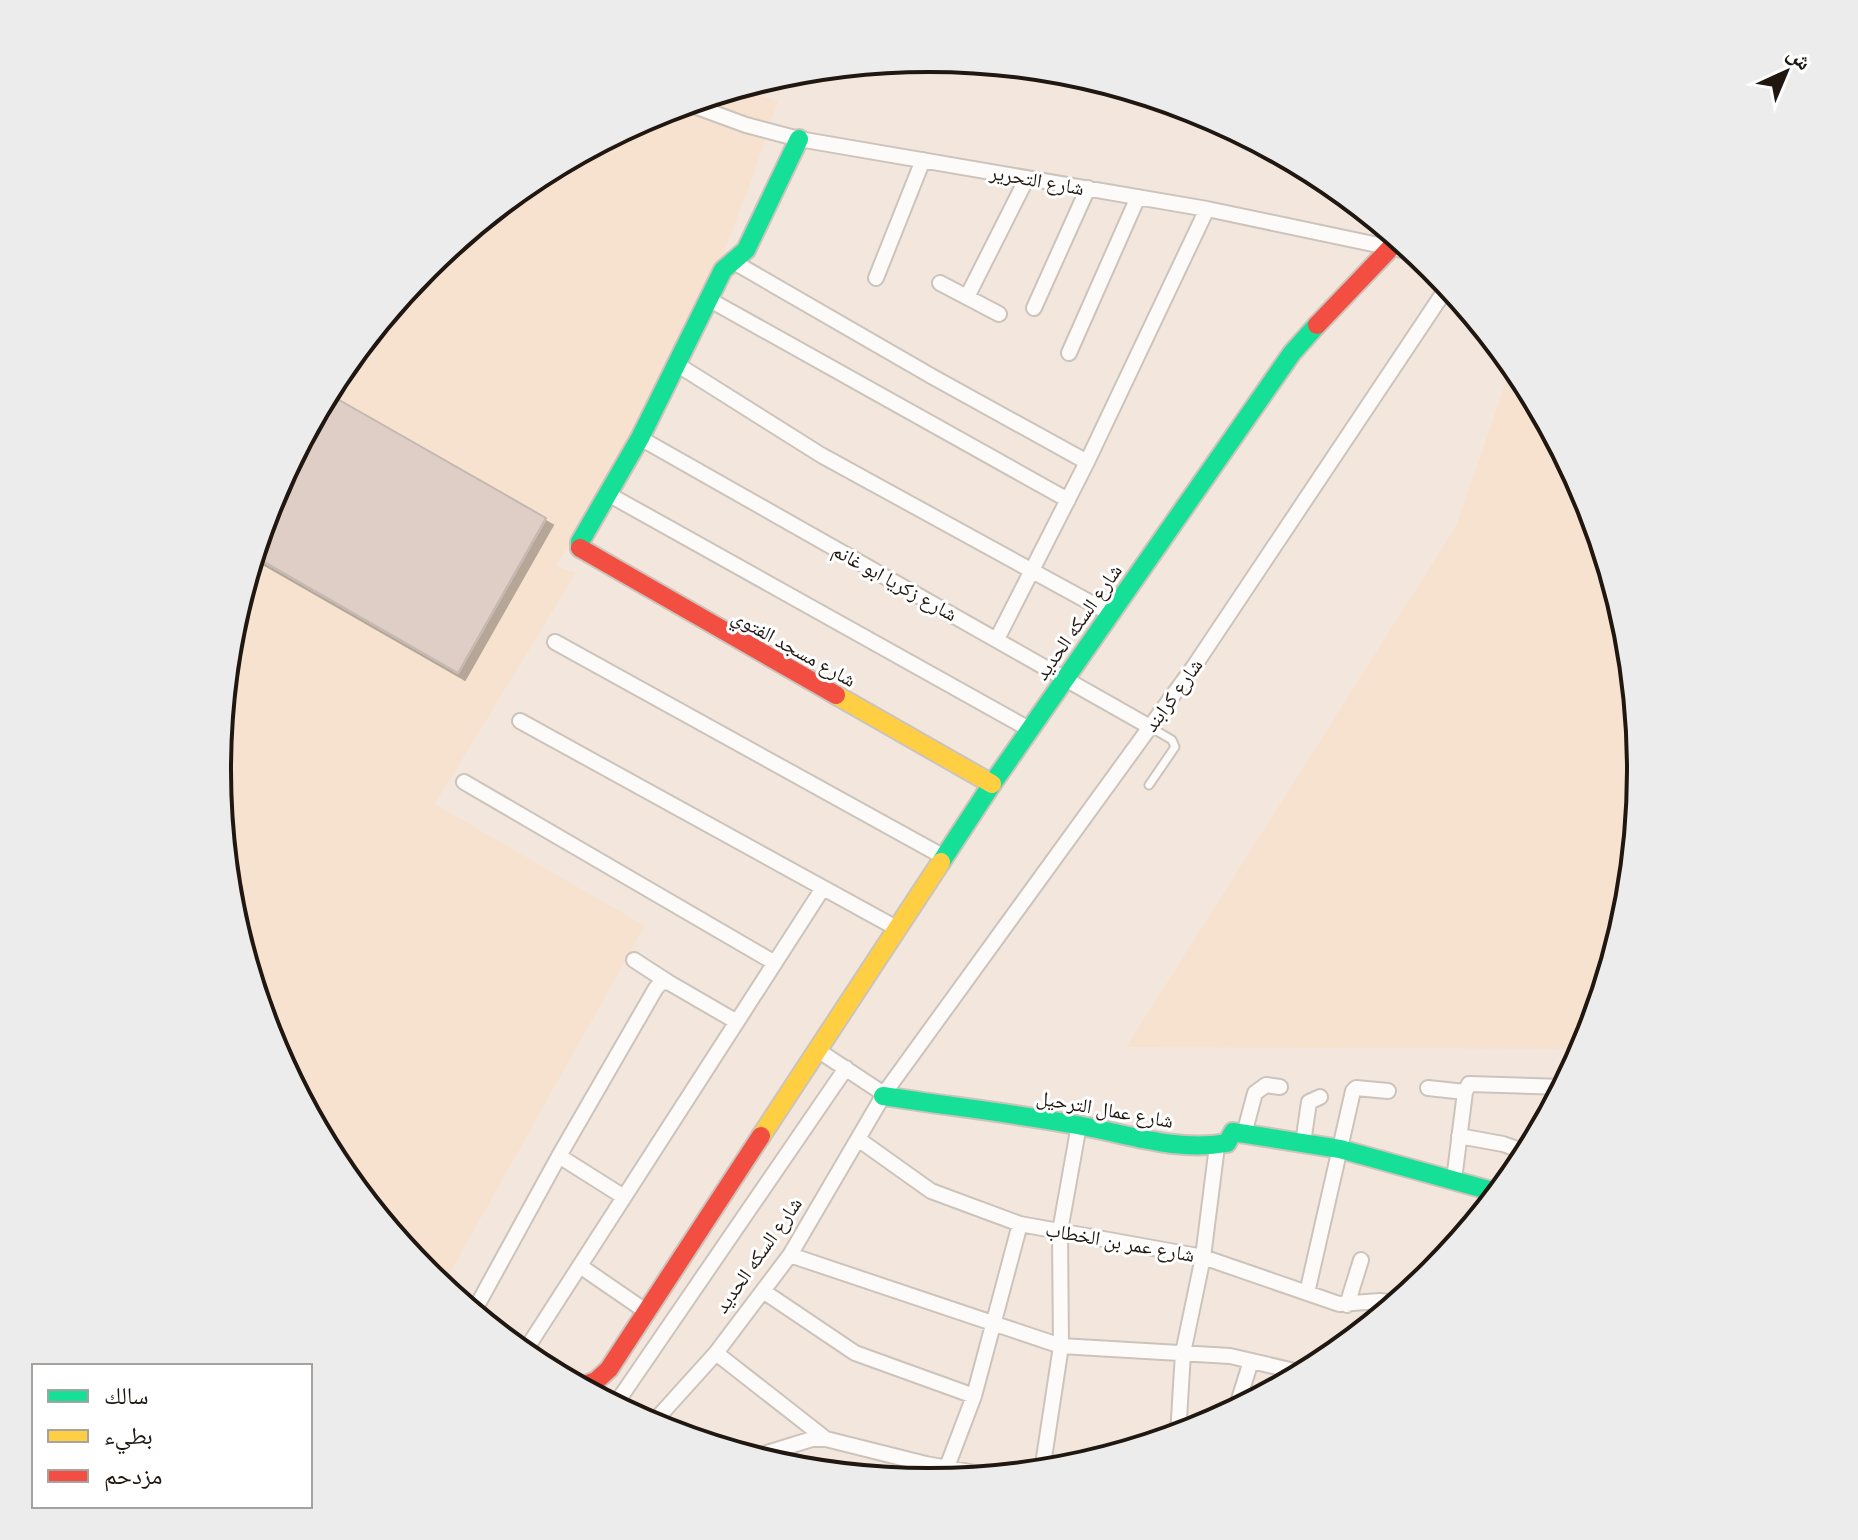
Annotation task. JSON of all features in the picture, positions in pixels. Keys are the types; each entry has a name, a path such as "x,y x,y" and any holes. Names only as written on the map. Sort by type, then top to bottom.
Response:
{"street":[{"name":"شارع التحرير","path":"704,109 799,139 1384,241"},
{"path":"799,139 746,250 723,270 678,365 608,494 1029,729"},
{"path":"876,278 923,160"},
{"path":"967,297 1027,178"},
{"path":"1034,308 1088,188"},
{"path":"1069,353 1138,197"},
{"path":"997,639 1087,462 1207,209"},
{"name":"شارع السكه الحديد","path":"594,1382 609,1369 647,1312 1029,729 1292,353 1391,247"},
{"path":"732,261 1087,462"},
{"path":"940,283 999,314"},
{"name":"شارع كرابند","path":"883,1096 1195,665 1441,296"},
{"path":"710,300 1068,500"},
{"path":"678,365 821,455 1111,614"},
{"name":"شارع زكريا ابو غانم","path":"640,438 1150,727"},
{"name":"شارع مسجد الفتوي","path":"608,494 579,546 583,554 992,784"},
{"path":"555,642 944,857"},
{"path":"520,721 898,929"},
{"path":"464,782 775,963"},
{"path":"530,1343 823,888"},
{"path":"634,960 737,1022"},
{"path":"479,1303 656,988 668,982"},
{"path":"819,1051 883,1096"},
{"name":"شارع السكه الحديد","path":"621,1396 846,1068"},
{"path":"1454,1180 1466,1086 1472,1082 1551,1086"},
{"path":"1280,1087 1266,1085 1255,1093 1244,1134 1340,1149 1487,1189"},
{"path":"1428,1088 1465,1092"},
{"path":"1307,1293 1354,1089 1388,1091"},
{"name":"شارع السكه الحديد","path":"661,1414 716,1353 790,1255 883,1096"},
{"name":"شارع عمال الترحيل","path":"883,1096 1079,1125 1165,1145 1217,1146 1227,1143 1232,1133 1244,1134"},
{"path":"1303,1143 1309,1102 1320,1097"},
{"path":"1044,1458 1061,1346 1060,1231 1079,1125"},
{"path":"1459,1136 1515,1148"},
{"name":"شارع عمر بن الخطاب","path":"858,1139 931,1191 1020,1224 1203,1257 1347,1305 1382,1301"},
{"path":"1179,1421 1183,1353 1203,1257 1217,1146"},
{"path":"559,1156 624,1197"},
{"path":"779,1452 812,1439 826,1439 947,1467 974,1396 1020,1224"},
{"path":"790,1255 1061,1346 1230,1356 1286,1369"},
{"path":"1347,1305 1361,1260"},
{"path":"580,1266 647,1312"},
{"path":"763,1291 855,1353 974,1396"},
{"path":"716,1353 826,1439"},
{"path":"1240,1395 1251,1361"},
{"path":"923,1468 926,1464"}],"lane":[{"path":"1149,785 1175,747 1172,740 1150,727"}],"shaded area":[{"path":"756,94 778,101 752,179 680,367 556,566 576,573 435,804 645,926 448,1276 404,1230 349,1158 303,1079 268,994 244,906 232,816 232,724 237,679 244,634 268,546 303,461 349,382 404,310 435,276 504,216 580,166 662,125"},
{"path":"1507,379 1555,461 1590,546 1614,634 1626,724 1626,816 1614,906 1590,994 1569,1049 1126,1047 1456,526"}],"building":[{"path":"338,399 546,518 458,673 263,561 303,461"}],"traffic: fast":[{"path":"580,548 580,542 640,438 723,270 746,250 799,139"},
{"path":"941,862 1292,353 1317,325"},
{"path":"883,1096 1053,1121 1170,1144 1227,1143 1233,1132 1340,1149 1487,1190"}],"traffic: slow":[{"path":"836,695 992,784"},
{"path":"761,1136 941,862"}],"traffic: jam":[{"path":"1317,325 1391,247"},
{"path":"580,548 836,695"},
{"path":"594,1382 609,1369 761,1136"}]}
